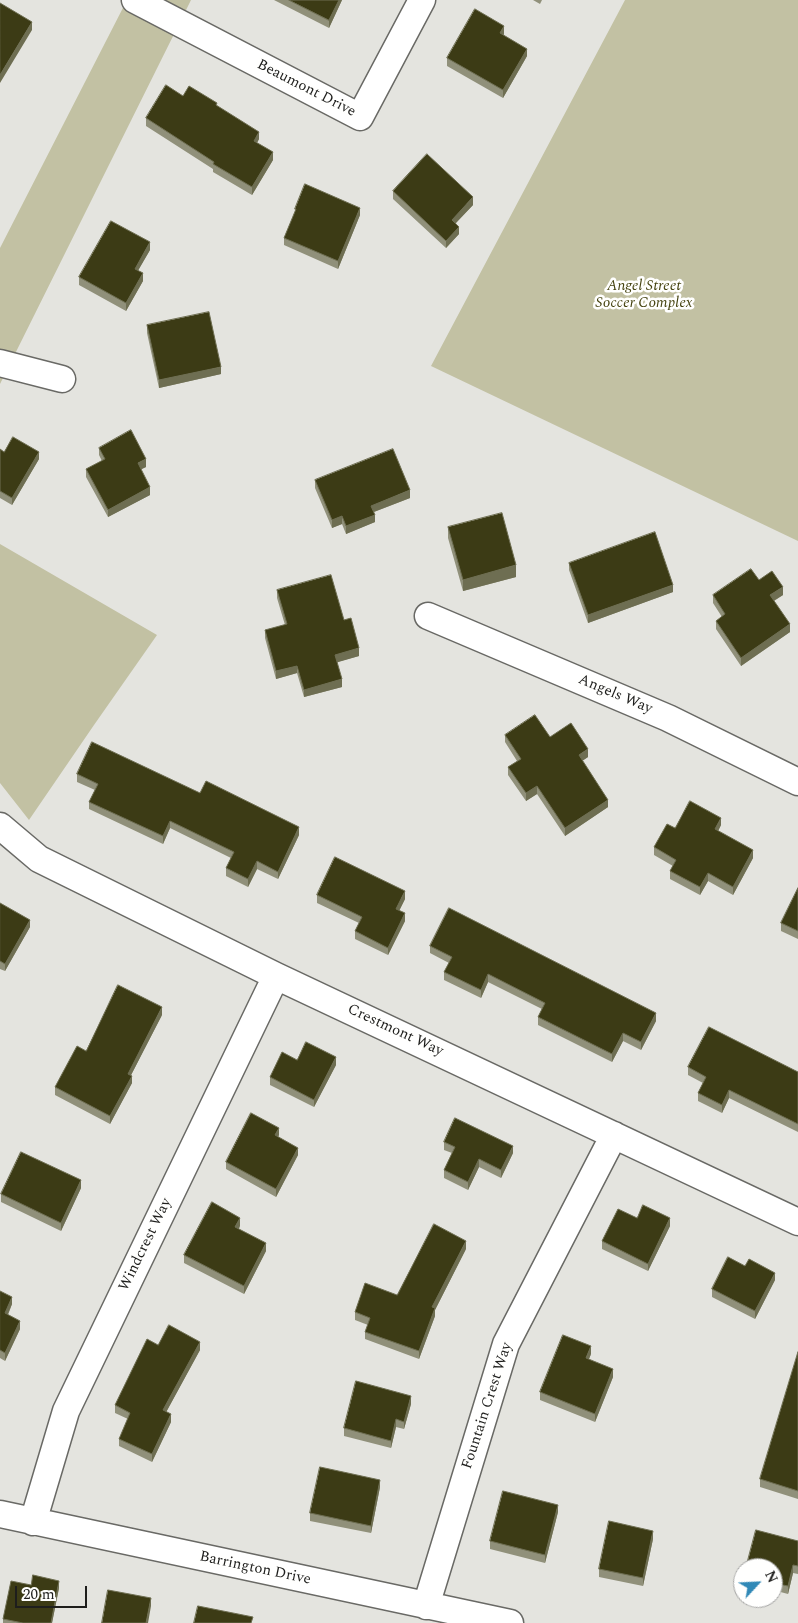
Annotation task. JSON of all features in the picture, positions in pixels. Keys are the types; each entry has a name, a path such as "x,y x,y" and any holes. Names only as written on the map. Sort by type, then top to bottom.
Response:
{"street":[{"name":"Beaumont Drive","path":"135,0 360,117 422,0"},
{"path":"0,362 62,379"},
{"name":"Angels Way","path":"428,616 668,718 798,782"},
{"name":"Crestmont Way","path":"0,826 39,859 276,976 798,1222"},
{"name":"Windcrest Way","path":"33,1522 66,1411 276,976"},
{"name":"Fountain Crest Way","path":"426,1606 506,1344 614,1135"},
{"name":"Barrington Drive","path":"0,1514 510,1623"}],"green space":[{"path":"127,0 191,0 0,384 0,248"},
{"name":"Angel Street Soccer Complex","path":"625,0 798,0 798,541 431,366"},
{"path":"0,544 157,635 29,820 0,783"}],"building":[{"path":"289,0 339,0 329,20"},
{"path":"0,3 32,22 0,75"},
{"path":"475,9 504,26 500,33 527,49 503,90 447,58"},
{"path":"166,85 183,96 189,86 259,132 254,141 273,152 252,187 213,164 214,162 146,118"},
{"path":"427,154 473,197 452,220 459,227 446,241 393,191"},
{"path":"305,184 360,208 338,261 284,238"},
{"path":"111,221 150,242 135,269 143,273 126,303 79,277"},
{"path":"209,312 221,367 159,380 147,325"},
{"path":"131,430 146,459 138,463 150,487 108,510 86,469 105,459 99,448"},
{"path":"13,437 39,452 12,498 0,491 0,449 4,452"},
{"path":"393,449 410,490 371,506 375,515 346,526 342,516 332,520 315,480"},
{"path":"502,513 516,565 463,580 448,527"},
{"path":"655,532 673,585 588,615 569,563"},
{"path":"751,569 759,580 772,571 783,587 770,595 790,624 741,658 716,621 725,614 713,595"},
{"path":"331,575 344,620 351,618 359,648 335,655 342,679 304,690 297,666 276,671 265,630 287,624 277,590"},
{"path":"535,715 550,737 571,723 588,749 579,755 608,800 565,828 537,786 526,793 508,767 521,759 505,735"},
{"path":"92,742 200,793 206,781 299,827 278,872 257,861 248,879 226,868 234,852 170,821 163,836 89,802 98,784 77,774"},
{"path":"690,801 721,818 715,829 753,850 733,887 708,873 700,887 670,871 676,860 654,847 667,824 675,828"},
{"path":"335,857 405,891 396,909 405,913 388,948 355,931 362,917 317,895"},
{"path":"798,888 798,931 781,923"},
{"path":"0,903 30,920 5,964 0,961"},
{"path":"449,908 656,1013 641,1042 623,1033 612,1054 538,1017 545,1003 488,974 481,990 444,972 452,957 430,946"},
{"path":"118,985 162,1007 128,1074 132,1076 110,1116 55,1087 77,1046 86,1051"},
{"path":"709,1027 798,1072 798,1124 729,1090 722,1105 698,1093 706,1077 688,1067"},
{"path":"306,1042 336,1057 314,1100 270,1077 282,1052 297,1060"},
{"path":"251,1113 279,1128 275,1135 298,1148 276,1189 226,1162"},
{"path":"455,1118 513,1146 501,1170 479,1159 468,1182 444,1170 455,1147 444,1142"},
{"path":"21,1152 81,1180 61,1223 1,1194"},
{"path":"212,1202 240,1218 235,1227 266,1243 244,1286 184,1255"},
{"path":"643,1205 670,1218 648,1264 602,1241 618,1209 637,1218"},
{"path":"434,1224 466,1241 432,1307 435,1308 419,1351 365,1332 370,1318 355,1312 365,1283 397,1295"},
{"path":"728,1257 745,1266 749,1259 775,1273 755,1311 712,1289"},
{"path":"0,1291 12,1297 5,1313 20,1321 5,1353 0,1350"},
{"path":"169,1325 200,1342 163,1410 171,1414 152,1454 119,1439 130,1413 115,1405 147,1339 158,1345"},
{"path":"563,1335 591,1346 586,1358 613,1369 595,1414 540,1392"},
{"path":"798,1352 798,1491 760,1479"},
{"path":"356,1381 411,1396 404,1422 396,1419 391,1441 344,1428"},
{"path":"320,1467 380,1480 371,1526 310,1513"},
{"path":"503,1491 558,1505 545,1555 490,1541"},
{"path":"609,1521 653,1531 643,1578 599,1569"},
{"path":"756,1530 798,1541 798,1566 793,1565 788,1586 783,1585 783,1558 749,1558"},
{"path":"33,1575 59,1581 51,1623 23,1623 3,1619 11,1581 31,1585"},
{"path":"108,1590 151,1598 146,1623 102,1623"},
{"path":"198,1606 253,1617 251,1623 194,1623"}]}
